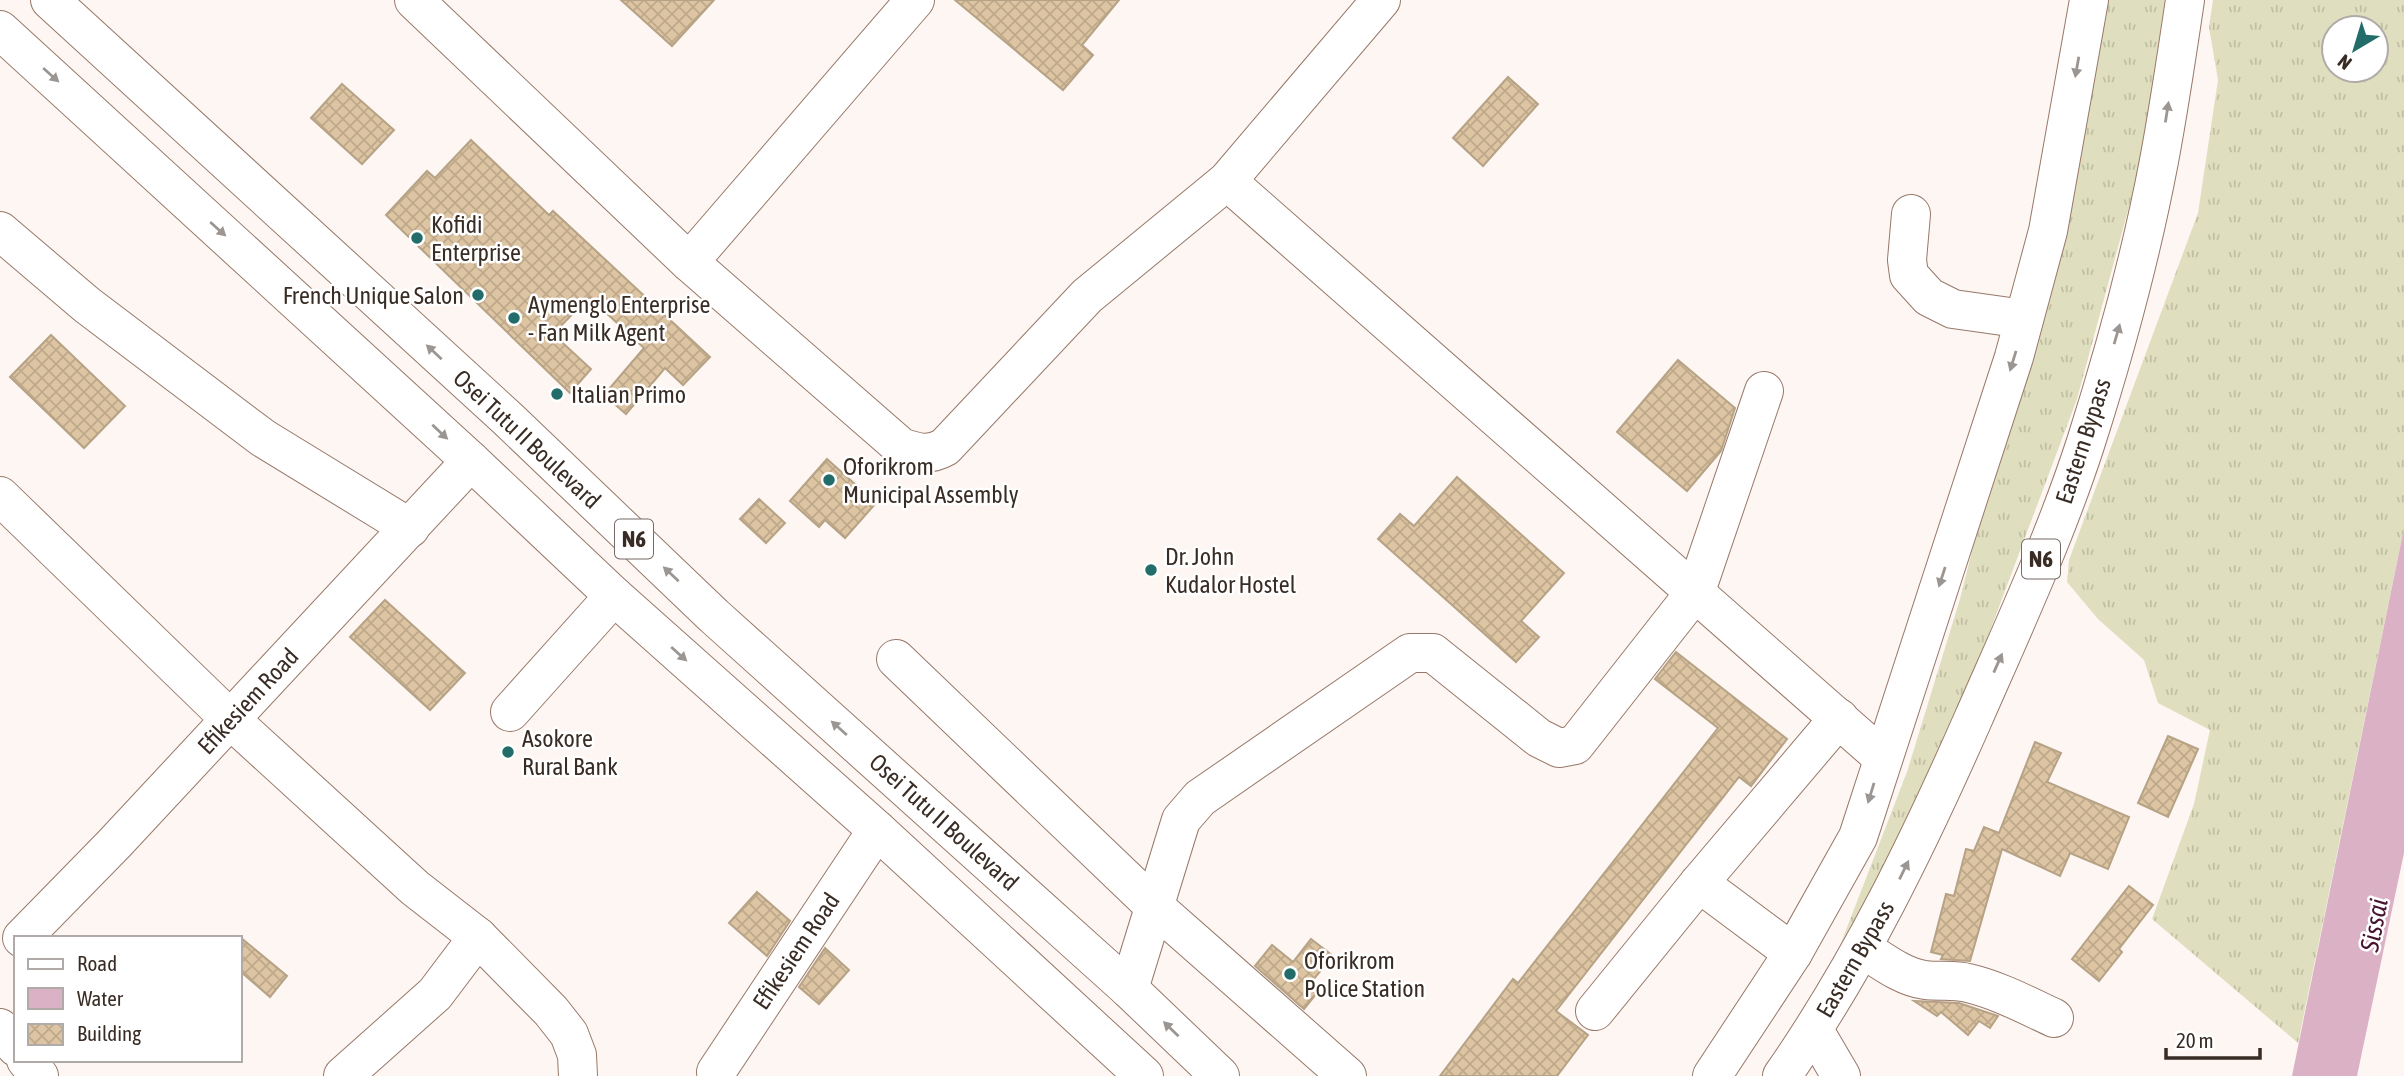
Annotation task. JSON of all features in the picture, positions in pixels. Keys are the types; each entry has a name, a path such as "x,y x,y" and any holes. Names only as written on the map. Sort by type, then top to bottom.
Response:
{"main road":[{"name":"Osei Tutu II Boulevard","path":"50,0 508,419 715,616 1129,989 1220,1076"},
{"path":"689,262 915,0"},
{"path":"427,4 689,262 901,447 917,453 933,454 945,447 1087,296 1227,181 1381,0"},
{"path":"1712,1076 1793,953 1857,837 1979,466 2024,319 2048,231 2089,0"},
{"name":"Eastern Bypass","path":"1782,1076 1814,1030 1888,902 1945,784 2027,597 2085,444 2128,296 2159,161 2185,0"},
{"name":"Osei Tutu II Boulevard","path":"0,30 471,461 614,596 877,830 1144,1076"},
{"path":"1227,181 1882,757"},
{"path":"1912,215 1907,260 1909,275 1929,297 1953,309 2024,319"},
{"path":"0,230 88,305 263,438 410,528"},
{"path":"1129,989 1181,820 1200,798 1410,653 1433,653 1539,738 1559,748 1575,745 1696,591 1764,391"},
{"name":"Efikesiem Road","path":"24,936 231,720 471,461"},
{"path":"0,496 231,720 415,888 478,937 551,1011 569,1034 577,1055 579,1076"},
{"path":"510,712 614,596"},
{"path":"896,659 1155,906 1347,1076"},
{"path":"1595,1012 1699,883 1839,718"},
{"name":"Efikesiem Road","path":"716,1072 877,830"},
{"path":"1699,883 1793,953"},
{"path":"343,1076 435,994 478,937"},
{"path":"0,960 14,946"},
{"path":"1862,948 1904,974 1924,980 1948,979 1970,983 2054,1018"},
{"path":"0,1028 14,1045"},
{"path":"1814,1030 1841,1076"},
{"path":"28,1062 39,1076"}],"green space":[{"path":"2108,0 2165,0 2141,162 2077,399 1943,756 1841,943 1907,772 1960,599 2106,19"},
{"path":"2213,0 2404,0 2404,528 2298,1043 2152,919 2194,804 2210,730 2158,703 2144,660 2098,619 2067,582 2069,560 2198,213 2218,80 2209,27"}],"water":[{"name":"Sissai","path":"2404,528 2404,853 2357,1076 2292,1076"}],"building":[{"path":"621,0 714,0 672,46"},
{"path":"955,0 1119,0 1082,45 1093,55 1063,90"},
{"path":"1508,77 1538,104 1483,166 1453,138"},
{"path":"342,84 394,130 362,164 311,118"},
{"path":"471,140 549,215 553,211 710,357 683,385 665,368 626,414 604,395 644,348 589,297 553,334 591,369 570,393 386,215 427,171 435,178"},
{"path":"51,335 125,406 84,448 10,377"},
{"path":"1678,360 1735,408 1721,451 1687,491 1617,432"},
{"name":"Oforikrom Municipal Assembly","path":"827,459 876,503 845,538 825,520 819,527 790,501"},
{"path":"1457,477 1564,573 1521,621 1539,637 1516,662 1378,539 1400,514 1414,526"},
{"path":"759,499 785,523 766,543 740,519"},
{"path":"385,600 465,673 430,710 350,637"},
{"path":"1676,652 1787,739 1751,786 1739,777 1556,1011 1588,1035 1557,1076 1440,1076 1513,979 1518,983 1718,728 1655,679"},
{"path":"2168,736 2198,749 2168,817 2138,803"},
{"path":"2035,742 2061,753 2047,782 2129,817 2108,869 2070,853 2060,876 2002,849 1970,961 1941,959 1943,955 1931,952 1946,894 1954,896 1966,849 1974,851 1984,827 1999,833"},
{"path":"2129,886 2153,905 2119,949 2122,952 2099,981 2072,959"},
{"path":"757,892 790,921 767,956 729,923"},
{"path":"242,939 287,976 270,997 242,973"},
{"path":"1311,939 1333,956 1312,981 1321,988 1304,1009 1255,966 1272,945 1293,962"},
{"path":"825,948 849,970 819,1004 799,987"},
{"path":"1914,1001 1959,1003 1998,1016 1990,1028 1979,1021 1968,1035 1941,1012 1937,1016"}],"place":[{"name":"Kofidi Enterprise","path":"417,238"},
{"name":"French Unique Salon","path":"478,295"},
{"name":"Aymenglo Enterprise - Fan Milk Agent","path":"514,318"},
{"name":"Italian Primo","path":"557,394"},
{"name":"Oforikrom Municipal Assembly","path":"829,480"},
{"name":"Dr. John Kudalor Hostel","path":"1151,570"},
{"name":"Asokore Rural Bank","path":"508,752"},
{"name":"Oforikrom Police Station","path":"1290,974"}]}
